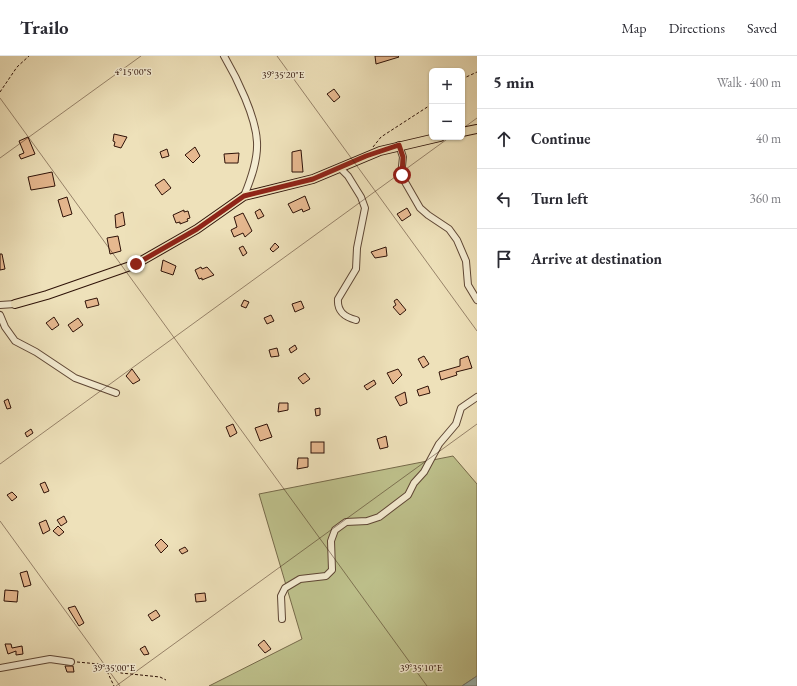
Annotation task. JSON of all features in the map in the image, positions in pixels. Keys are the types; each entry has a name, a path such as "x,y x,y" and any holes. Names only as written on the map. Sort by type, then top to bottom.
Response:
{"main road":[{"path":"465,131 477,129"},
{"path":"15,304 47,295 136,264 197,229 244,196 313,179 366,156 399,145 429,139"}],"street":[{"path":"224,56 236,77 257,143 252,172 244,196"},
{"path":"399,145 403,157 402,175 420,208 445,226 457,240 466,262 468,285 477,300"},
{"path":"340,168 348,176 361,196 365,208 364,224 357,248 356,269 338,299 338,304 343,315 356,320"},
{"path":"0,305 15,304"},
{"path":"0,315 5,328 15,342 36,352 75,378 116,393"},
{"path":"282,619 281,596 284,588 300,579 326,576 332,570 331,541 335,530 346,522 367,521 379,517 408,495 414,483 424,472 432,454 456,424 461,408 477,397"},
{"path":"0,668 50,659 71,662"}],"path":[{"path":"0,92 17,67 29,56"},
{"path":"465,78 477,72"},
{"path":"366,156 381,137 429,106"},
{"path":"71,662 91,662 121,673 160,677 166,680"},
{"path":"105,666 114,686"}],"green space":[{"path":"453,456 477,484 477,676 462,686 209,686 302,639 259,494"}],"water":[{"path":"477,676 477,686 462,686"}],"building":[{"path":"375,56 398,56 399,57 376,64"},
{"path":"334,89 340,97 334,102 327,94"},
{"path":"114,134 127,137 121,148 114,146"},
{"path":"28,137 35,154 21,159 19,155 24,153 19,141"},
{"path":"195,147 200,156 193,163 185,155"},
{"path":"167,149 169,156 162,158 160,152"},
{"path":"301,150 303,172 292,172 292,152"},
{"path":"239,153 238,163 225,163 224,154"},
{"path":"52,172 55,186 31,190 28,177"},
{"path":"164,179 171,188 162,195 155,185"},
{"path":"305,196 310,209 303,212 302,209 293,213 288,204"},
{"path":"67,197 72,214 63,217 58,200"},
{"path":"407,208 411,215 402,221 397,214"},
{"path":"260,209 264,216 258,219 255,212"},
{"path":"184,210 184,212 188,211 190,218 187,219 188,221 180,224 180,222 176,223 173,215"},
{"path":"123,212 125,225 116,228 115,215"},
{"path":"243,213 252,231 245,237 243,233 234,237 231,230 237,227 234,217"},
{"path":"118,236 121,251 110,254 107,238"},
{"path":"275,243 279,247 273,252 270,249"},
{"path":"243,246 247,253 243,256 239,248"},
{"path":"386,247 387,256 375,258 371,252"},
{"path":"0,254 2,254 5,269 0,270"},
{"path":"163,260 176,266 173,275 161,271"},
{"path":"201,267 202,269 207,267 214,275 202,280 202,278 199,279 195,270"},
{"path":"97,298 99,305 87,308 85,301"},
{"path":"397,299 406,310 400,315 393,307 396,305 394,301"},
{"path":"244,300 249,302 246,308 241,306"},
{"path":"301,301 304,308 295,312 292,304"},
{"path":"271,315 274,321 267,324 264,318"},
{"path":"54,317 59,325 52,330 46,323"},
{"path":"78,318 83,325 73,332 68,325"},
{"path":"295,345 297,349 291,353 289,349"},
{"path":"277,348 279,356 271,357 269,350"},
{"path":"424,356 429,364 423,368 418,359"},
{"path":"468,356 472,368 456,372 457,375 441,380 439,372 460,366 460,359"},
{"path":"132,369 140,380 133,384 126,376"},
{"path":"398,369 402,375 393,384 387,373"},
{"path":"305,373 310,379 303,384 298,378"},
{"path":"374,380 376,384 367,390 364,386"},
{"path":"428,386 430,393 419,396 417,390"},
{"path":"405,392 407,403 400,406 395,397"},
{"path":"8,399 11,408 7,409 4,401"},
{"path":"279,403 288,403 288,410 278,412"},
{"path":"320,408 320,415 316,416 315,409"},
{"path":"233,424 237,433 230,437 226,427"},
{"path":"267,424 272,437 260,441 255,428"},
{"path":"31,429 33,433 27,437 25,433"},
{"path":"386,436 388,447 380,449 377,439"},
{"path":"311,442 324,442 324,453 311,453"},
{"path":"298,458 308,458 308,467 297,469"},
{"path":"45,482 49,491 44,493 40,484"},
{"path":"12,492 17,497 12,501 7,495"},
{"path":"64,516 67,522 61,526 57,520"},
{"path":"46,520 50,530 43,534 39,523"},
{"path":"58,526 64,532 59,536 53,531"},
{"path":"161,539 168,546 161,553 155,545"},
{"path":"185,547 188,551 182,554 179,550"},
{"path":"27,571 31,585 24,587 20,573"},
{"path":"5,590 18,591 17,602 4,601"},
{"path":"205,593 206,601 196,602 195,594"},
{"path":"75,606 84,623 79,626 68,608"},
{"path":"156,610 160,616 152,621 148,615"},
{"path":"264,640 271,649 265,653 258,645"},
{"path":"5,644 11,644 12,648 22,646 23,654 16,655 16,651 8,654"},
{"path":"145,646 149,654 144,655 140,649"},
{"path":"65,666 73,666 74,672 67,672"}],"route":[{"path":"136,264 197,229 244,196 313,179 366,156 399,145 403,157 402,175"}]}
